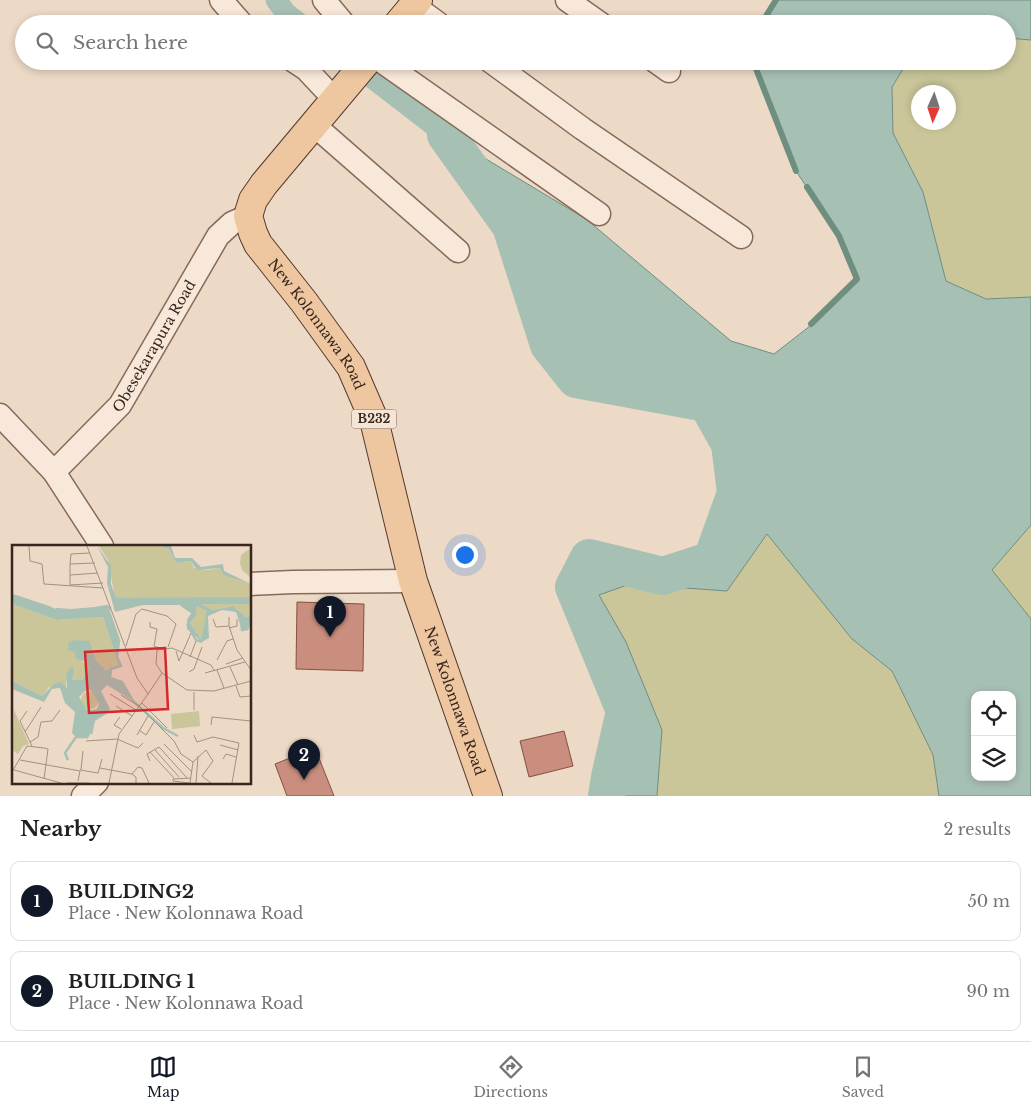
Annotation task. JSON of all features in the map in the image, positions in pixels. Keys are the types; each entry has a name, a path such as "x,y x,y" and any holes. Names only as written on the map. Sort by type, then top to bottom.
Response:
{"main road":[{"path":"248,216 253,200 264,184 359,70"},
{"name":"New Kolonnawa Road","path":"248,216 258,244 351,366 374,420 413,581 488,796"}],"street":[{"path":"221,0 234,15"},
{"path":"324,0 336,15"},
{"path":"567,0 588,15"},
{"path":"307,70 337,97"},
{"path":"394,70 600,214"},
{"path":"502,70 583,129 741,237"},
{"path":"314,125 458,251"},
{"name":"Obesekarapura Road","path":"54,472 120,405 218,236 232,224 248,216"},
{"path":"0,415 54,472 101,545"},
{"path":"251,584 413,581"},
{"path":"83,796 96,784"}],"shaded area":[{"path":"776,0 1031,0 1031,40 1016,39 1016,15 767,15"},
{"path":"1016,39 1031,40 1031,297 986,299 946,281 923,192 893,133 892,87 902,70 1016,70"},
{"path":"756,70 902,70 892,87 893,133 923,192 946,281 986,299 1031,297 1031,525 992,570 1031,619 1031,796 939,796 933,755 892,671 852,639 767,534 727,591 630,584 599,595 626,642 662,730 657,796 607,796 625,711 574,587 589,558 663,576 712,560 736,493 730,444 707,403 576,379 549,345 511,226 446,135 586,219 731,341 774,354 810,326 857,279 839,236 792,165"},
{"path":"1031,525 1031,619 992,570"},
{"path":"767,534 852,639 892,671 933,755 939,796 657,796 662,730 599,595 630,584 727,591"}],"building":[{"path":"297,602 364,604 363,671 296,669"},
{"path":"564,731 573,766 529,777 520,741"},
{"path":"315,748 334,796 287,796 275,764"}],"waterway":[{"path":"276,0 289,15"},
{"path":"767,15 776,0"},
{"path":"362,70 446,135"},
{"path":"757,70 796,171"},
{"path":"446,135 511,226 549,345 576,379 707,403 730,444 736,493 712,560 663,576 589,558 574,587 625,711 607,796"},
{"path":"807,187 839,236 857,279 811,324"}],"place":[{"name":"BUILDING2","path":"330,637"},
{"name":"BUILDING 1","path":"304,780"}]}
